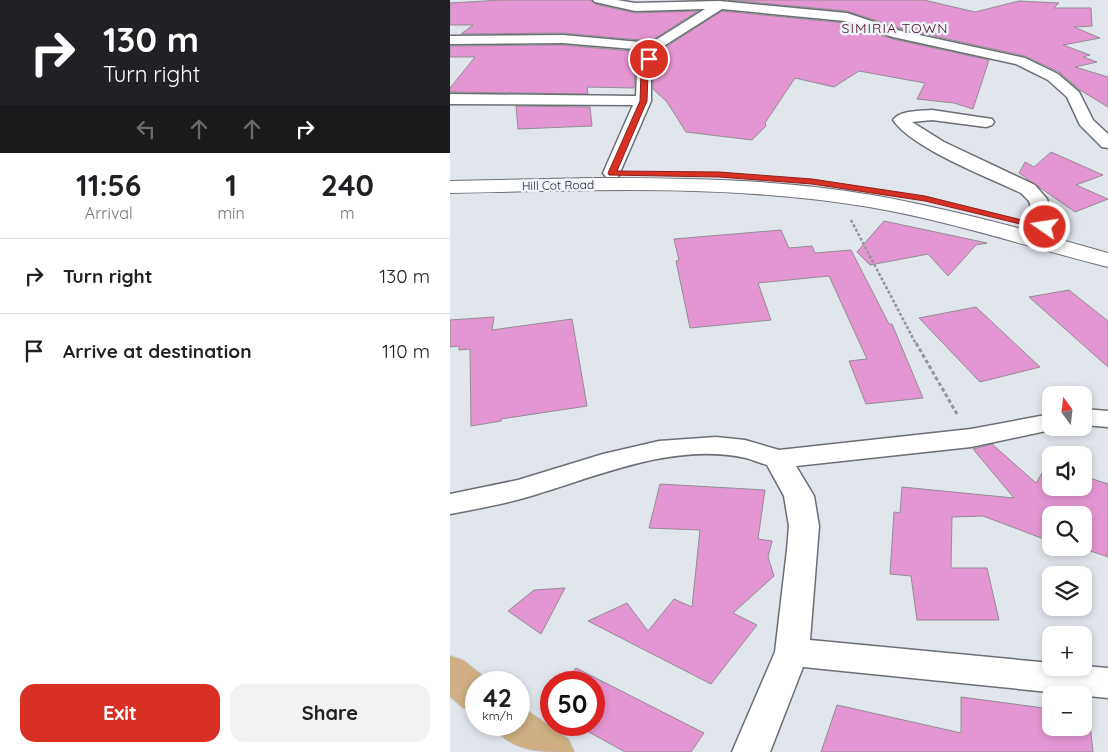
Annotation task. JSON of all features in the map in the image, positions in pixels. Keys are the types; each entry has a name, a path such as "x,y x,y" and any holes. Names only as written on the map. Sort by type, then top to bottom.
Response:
{"main road":[{"name":"Hill Cot Road","path":"450,176 612,173 719,174 812,182 925,199 1045,227 1108,245"},
{"name":"Hill Cot Road","path":"450,187 692,185 779,190 837,196 964,221 1108,260"},
{"path":"450,672 465,685"},
{"path":"530,736 553,752"}],"street":[{"path":"599,0 635,7 723,3 846,17 898,34 1020,61 1053,77 1074,95 1086,122 1108,143"},
{"path":"450,40 563,39 653,46 723,3"},
{"path":"612,173 643,101 644,72 653,46"},
{"path":"450,99 643,101"},
{"path":"986,122 925,115 910,116 901,120 903,125 927,140 1028,189 1038,199 1045,227"},
{"path":"1092,417 1108,418"},
{"path":"450,504 520,489 607,462 670,448 713,446 746,449 778,459 972,438 1042,424"},
{"path":"751,752 792,652 804,526 799,496 778,459"},
{"path":"792,652 1108,683"}],"path":[{"path":"837,196 896,309 972,438"}],"building":[{"path":"502,0 591,0 595,4 635,13 698,11 651,41 563,33 461,34 473,25 450,25 450,3"},
{"path":"728,0 924,0 975,12 1019,1 1059,3 1054,8 1091,8 1092,26 1074,27 1100,38 1063,45 1090,55 1083,57 1097,62 1075,67 1108,77 1108,107 1080,90 1059,72 1025,56 902,29 847,11"},
{"path":"722,11 845,23 893,39 989,60 973,109 954,103 917,99 925,83 859,71 834,87 795,78 765,123 766,126 752,140 686,132 667,102 653,89 653,72 661,50"},
{"path":"563,45 642,52 635,71 634,88 587,87 588,94 450,92 450,88 475,57 450,57 450,46"},
{"path":"516,106 590,107 592,126 518,129"},
{"path":"1051,152 1103,175 1076,185 1108,199 1075,212 1019,173 1025,162 1034,167"},
{"path":"884,221 987,243 976,245 948,276 928,254 870,265 857,252"},
{"path":"781,230 789,248 812,246 815,253 851,250 889,324 892,324 923,398 866,404 849,361 867,359 829,276 758,283 771,320 690,328 676,261 679,260 674,239"},
{"path":"1069,290 1108,321 1108,367 1029,297"},
{"path":"976,307 1040,367 980,382 919,318"},
{"path":"494,317 492,330 572,319 587,406 501,419 501,421 471,426 470,349 459,350 459,346 450,347 450,320"},
{"path":"992,444 1036,483 1042,473 1042,496 1092,496 1092,479 1108,484 1108,557 1092,551 1092,506 1042,506 1042,538 983,516 952,517 951,568 987,568 999,620 917,620 911,576 890,574 894,512 900,513 902,487 1014,498 973,449"},
{"path":"660,484 765,490 758,539 772,541 768,557 774,576 733,613 757,625 711,684 588,621 627,603 648,631 674,599 692,607 700,530 649,528"},
{"path":"565,588 541,634 508,611 534,590"},
{"path":"605,683 704,733 691,752 625,752 596,736 605,736"},
{"path":"961,697 1042,708 1042,736 1091,736 1093,752 821,752 837,705 961,733"}],"district":[{"name":"SIMIRIA TOWN","path":"895,28"}],"route":[{"path":"649,59 644,72 643,101 612,173 719,174 812,182 925,199 1045,227"}]}
